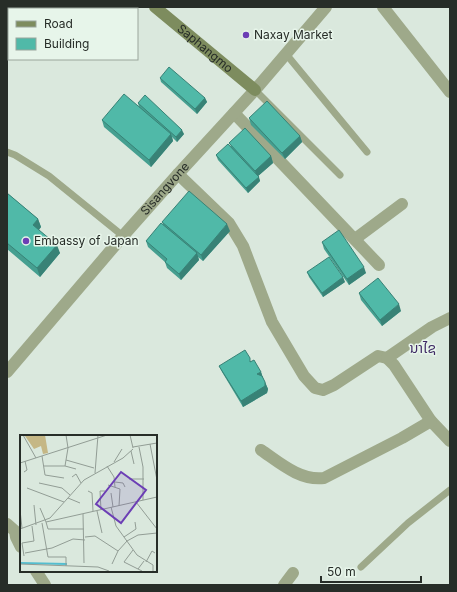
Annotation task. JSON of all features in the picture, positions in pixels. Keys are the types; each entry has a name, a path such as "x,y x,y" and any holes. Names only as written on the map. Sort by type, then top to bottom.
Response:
{"street":[{"name":"Saphangmo","path":"156,7 255,90"},
{"name":"Sisangvone","path":"7,372 123,236 255,90 326,7"},
{"path":"383,7 450,92"},
{"path":"234,113 379,265"},
{"path":"178,174 229,223 243,246 272,322 304,376 314,388 323,390 334,385 378,356 387,358 394,365 431,421 450,441"},
{"path":"355,239 402,204"},
{"path":"387,358 432,327 450,318"},
{"path":"261,450 296,474 316,479 324,478 402,438 431,421"},
{"path":"14,527 16,537 20,545"},
{"path":"37,572 45,585"},
{"path":"284,585 293,573"}],"lane":[{"path":"286,54 367,152"},
{"path":"255,90 340,175"},
{"path":"7,152 15,155 49,176 123,236"},
{"path":"361,567 408,523 450,490"}],"building":[{"path":"169,67 205,98 195,109 160,78"},
{"path":"124,94 171,134 149,160 102,120"},
{"path":"145,95 182,130 176,137 138,103"},
{"path":"267,101 300,136 282,153 249,118"},
{"path":"245,128 271,156 255,171 229,143"},
{"path":"228,144 259,177 246,188 216,155"},
{"path":"189,191 227,224 201,255 162,222"},
{"name":"Embassy of Japan","path":"7,193 38,219 33,225 57,245 37,268 7,243"},
{"path":"161,223 197,253 179,274 165,262 167,259 146,241"},
{"path":"339,230 364,267 347,279 322,242"},
{"path":"329,257 343,277 322,293 307,272"},
{"path":"378,278 399,304 380,320 359,293"},
{"path":"245,350 250,358 250,362 254,360 261,372 257,374 262,376 265,386 241,401 219,366"}],"place":[{"name":"Naxay Market","path":"246,35"},
{"name":"Embassy of Japan","path":"26,241"}],"district":[{"name":"ນາໄຊ","path":"423,348"}]}
